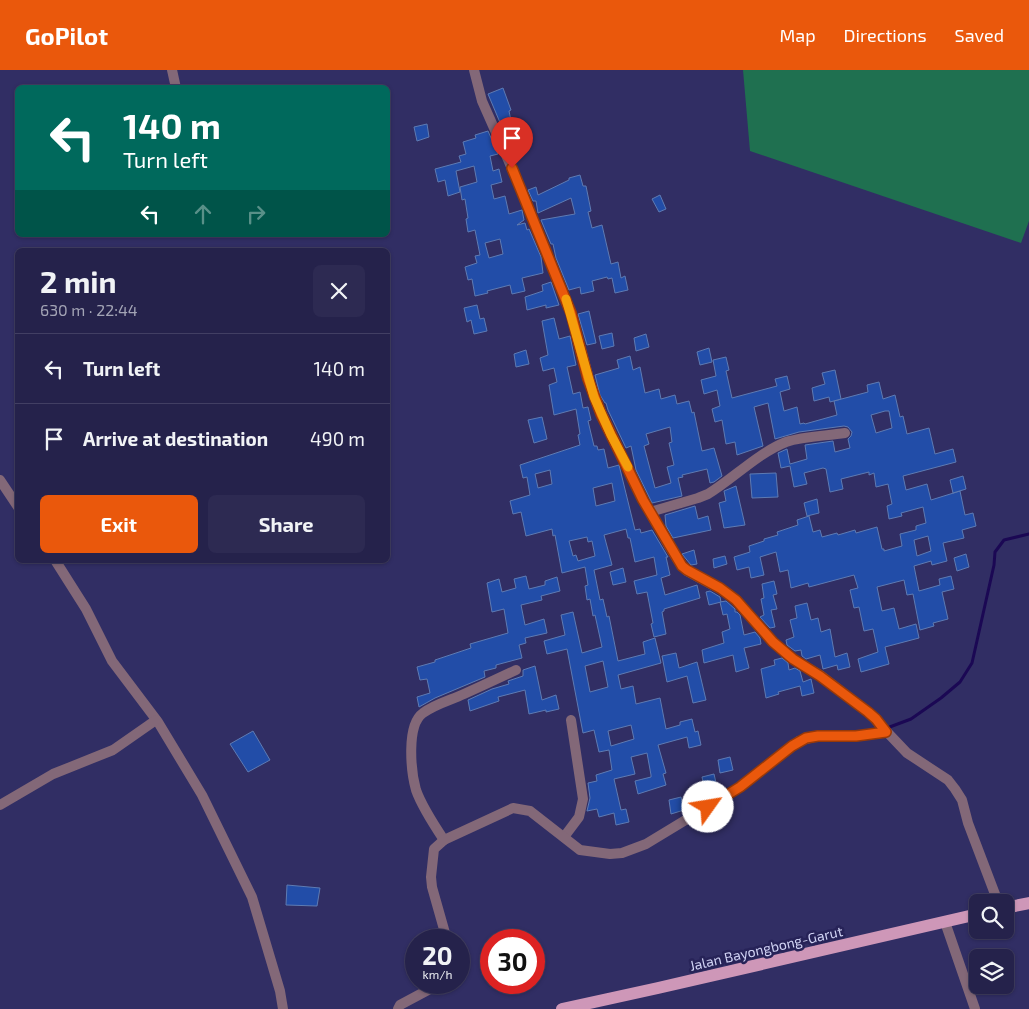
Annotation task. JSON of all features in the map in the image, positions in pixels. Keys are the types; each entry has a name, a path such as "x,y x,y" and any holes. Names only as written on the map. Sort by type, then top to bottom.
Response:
{"main road":[{"path":"1014,906 1029,903"},
{"name":"Jalan Bayongbong-Garut","path":"562,1009 969,916"}],"street":[{"path":"172,70 175,85"},
{"path":"474,70 482,101 524,196 571,313 594,397 611,435 669,546 682,566 736,600 773,642 787,654 820,676 876,719 907,753 948,780 962,800 971,832 995,894"},
{"path":"650,512 708,494 785,443 845,433"},
{"path":"0,480 15,503"},
{"path":"57,563 86,609 112,661 156,720 202,795 252,897 280,991 283,1009"},
{"path":"441,836 416,790 412,749 413,732 419,717 438,705 516,670"},
{"path":"0,805 54,774 113,750 156,720"},
{"path":"565,837 579,817 583,799 572,720"},
{"path":"444,929 431,877 434,849 441,836 513,808 530,811 580,850 610,854 622,853 646,844 740,787 799,741 818,736 856,736 885,731"},
{"path":"945,922 975,1009"},
{"path":"398,1009 400,1004 420,994"}],"green space":[{"path":"743,70 1029,70 1029,221 1021,243 750,151"}],"building":[{"path":"503,88 511,110 509,111 514,136 517,136 520,149 512,151 488,94"},
{"path":"427,124 429,137 417,141 414,127"},
{"path":"488,131 498,154 490,156 493,171 499,169 502,182 491,185 494,199 505,196 509,214 522,210 524,220 517,225 525,223 541,257 543,273 522,278 525,291 512,294 510,285 475,296 472,279 468,280 465,267 477,263 475,256 480,255 475,230 468,232 465,199 462,200 460,187 477,182 474,166 456,171 460,192 448,196 445,180 438,182 435,169 461,162 459,156 466,154 463,142 476,138 475,135","holes":["500,239 503,254 489,258 485,243"]},
{"path":"580,175 583,186 586,186 591,211 588,212 592,228 602,225 611,264 618,262 621,278 625,276 628,290 615,293 612,278 608,279 607,277 592,281 594,291 581,294 580,287 569,290 556,258 553,244 551,244 541,220 575,214 571,198 538,213 536,201 533,201 528,190 536,187 538,195 569,180 569,178"},
{"path":"660,195 666,209 659,212 652,199"},
{"path":"551,282 559,305 546,308 546,305 527,310 525,297 543,291 542,285"},
{"path":"477,305 480,319 484,318 487,331 474,334 471,320 467,322 464,308"},
{"path":"589,311 596,343 587,345 578,314"},
{"path":"554,318 559,339 570,336 576,365 567,367 573,394 580,392 583,408 588,407 591,420 588,421 594,446 597,446 598,450 604,449 608,468 619,465 635,530 640,529 641,533 652,530 668,557 666,557 670,575 661,578 665,595 697,585 700,598 664,609 662,612 666,634 654,637 647,592 637,594 634,581 657,575 654,557 635,562 626,529 604,535 612,565 594,570 600,600 603,599 607,617 609,616 618,661 645,654 643,642 655,638 661,663 618,675 621,689 633,686 636,704 660,698 666,729 680,725 680,722 692,719 695,732 698,731 701,745 689,748 687,737 658,745 666,773 663,774 666,785 638,794 635,781 651,777 647,753 631,757 635,774 614,779 621,810 626,809 629,822 616,825 614,813 599,817 597,809 587,811 590,798 588,783 597,781 596,775 612,770 609,750 599,752 594,730 583,733 567,649 547,654 544,641 565,635 561,615 573,612 582,653 602,647 590,599 587,600 585,586 588,585 585,567 562,573 555,535 553,536 552,529 526,536 521,512 513,514 510,501 530,495 527,477 523,478 520,465 580,445 576,409 554,415 549,385 557,382 554,368 543,371 540,358 548,355 542,321","holes":["550,470 552,484 538,488 535,474","612,483 615,501 596,506 593,488","587,537 588,542 592,541 595,556 578,561 576,555 573,556 569,541","603,661 608,687 590,692 585,666","631,725 634,739 611,746 608,731"]},
{"path":"612,333 614,346 602,349 599,336"},
{"path":"646,334 649,347 636,351 634,338"},
{"path":"709,348 712,362 700,365 697,352"},
{"path":"526,350 529,364 516,367 514,354"},
{"path":"630,356 633,370 640,367 645,393 659,389 661,399 675,395 677,404 689,401 692,413 694,412 702,451 714,448 722,476 710,483 707,469 682,475 683,477 678,478 682,496 652,503 636,470 631,446 626,448 606,403 600,395 595,375 619,368 617,360","holes":["670,427 672,442 669,443 674,465 667,467 671,483 655,488 644,446 649,444 646,434"]},
{"path":"726,357 729,370 726,371 732,398 777,386 775,379 787,376 790,389 780,392 784,411 797,407 800,424 837,415 834,401 868,392 867,385 879,382 883,399 895,395 900,417 903,416 907,434 929,428 935,454 953,449 956,462 903,476 906,490 927,484 931,500 960,491 965,515 973,513 976,526 962,530 964,538 943,543 947,561 932,565 931,561 914,566 919,591 940,585 939,579 951,576 954,589 942,592 948,619 933,623 934,626 920,630 913,594 907,595 904,580 877,587 882,611 894,608 899,629 916,624 919,638 885,647 889,664 861,672 858,659 878,652 873,629 864,631 859,607 854,608 850,590 858,588 854,575 809,587 808,583 791,588 788,570 780,572 776,552 760,557 764,575 751,578 749,567 737,570 734,557 750,552 749,546 778,535 777,532 798,525 797,520 809,516 813,532 820,530 822,537 855,530 856,533 877,527 884,551 902,546 900,534 916,530 916,526 926,523 923,507 901,513 902,516 889,519 887,506 892,504 888,484 876,487 874,473 869,475 869,472 841,479 843,489 830,492 826,469 823,468 804,473 807,484 794,487 790,466 781,468 778,453 787,449 790,464 807,459 805,445 833,441 835,452 850,448 848,439 852,432 848,427 844,426 799,432 775,439 768,403 754,407 763,446 737,455 735,442 726,444 722,420 715,422 712,409 720,406 717,390 704,394 701,380 716,376 713,360","holes":["889,411 892,428 876,433 871,415","928,536 931,551 917,556 914,540"]},
{"path":"835,370 841,399 830,402 829,397 814,401 812,388 825,384 822,373"},
{"path":"542,417 547,439 534,443 528,420"},
{"path":"776,473 778,497 752,498 750,474"},
{"path":"963,476 966,489 953,493 950,480"},
{"path":"736,486 745,525 724,528 719,503 726,501 724,491"},
{"path":"817,499 819,513 807,516 804,503"},
{"path":"695,506 698,519 708,516 711,530 673,538 666,526 665,515"},
{"path":"694,550 697,564 691,565 682,554"},
{"path":"966,554 969,567 957,571 954,558"},
{"path":"725,556 727,564 714,568 713,559"},
{"path":"623,568 626,582 613,585 610,572"},
{"path":"526,576 529,589 545,585 545,581 557,577 560,591 541,596 542,600 521,605 525,625 544,619 547,633 525,638 526,643 519,645 522,658 496,665 496,668 484,671 485,677 435,698 419,707 417,697 430,693 427,679 420,680 417,667 471,648 470,644 508,633 504,609 492,612 487,583 499,579 502,592 516,588 514,579"},
{"path":"774,581 777,594 773,595 777,609 771,610 775,627 770,628 760,617 764,615 761,599 764,598 762,584"},
{"path":"710,591 720,597 721,602 709,605 706,592"},
{"path":"726,601 740,615 744,635 755,632 760,638 761,644 744,648 749,668 736,672 733,655 704,663 702,650 724,643 722,632 730,629 727,614 723,615 720,602"},
{"path":"807,603 811,620 818,618 821,632 830,629 835,657 847,653 850,667 838,670 837,665 823,669 820,655 806,659 802,656 801,650 795,651 787,645 786,640 794,637 790,620 797,618 795,606"},
{"path":"676,653 679,668 697,662 706,700 693,703 687,676 667,682 662,656"},
{"path":"782,658 788,663 789,670 795,668 800,671 803,682 811,679 814,693 802,696 800,686 778,692 779,694 766,698 761,669 775,665 774,660"},
{"path":"535,666 542,700 556,695 559,709 529,714 525,690 498,697 499,701 470,711 468,700 492,689 509,684 508,681 523,676 523,670"},
{"path":"253,731 270,760 248,772 230,744"},
{"path":"730,757 733,770 720,773 718,760"},
{"path":"714,774 717,787 705,790 702,777"},
{"path":"681,797 684,810 671,814 669,800"},
{"path":"287,885 320,888 317,906 286,905"}],"waterway":[{"path":"887,728 911,719 960,682 972,663 994,565 995,552 1004,540 1029,534"}],"slow traffic":[{"path":"566,299 594,397 628,467"}],"route":[{"path":"512,168 571,313 588,379 601,414 643,500 682,566 720,588 736,600 773,642 793,659 820,676 868,712 886,732 856,736 818,736 806,738 792,746 740,787 708,807"}]}
